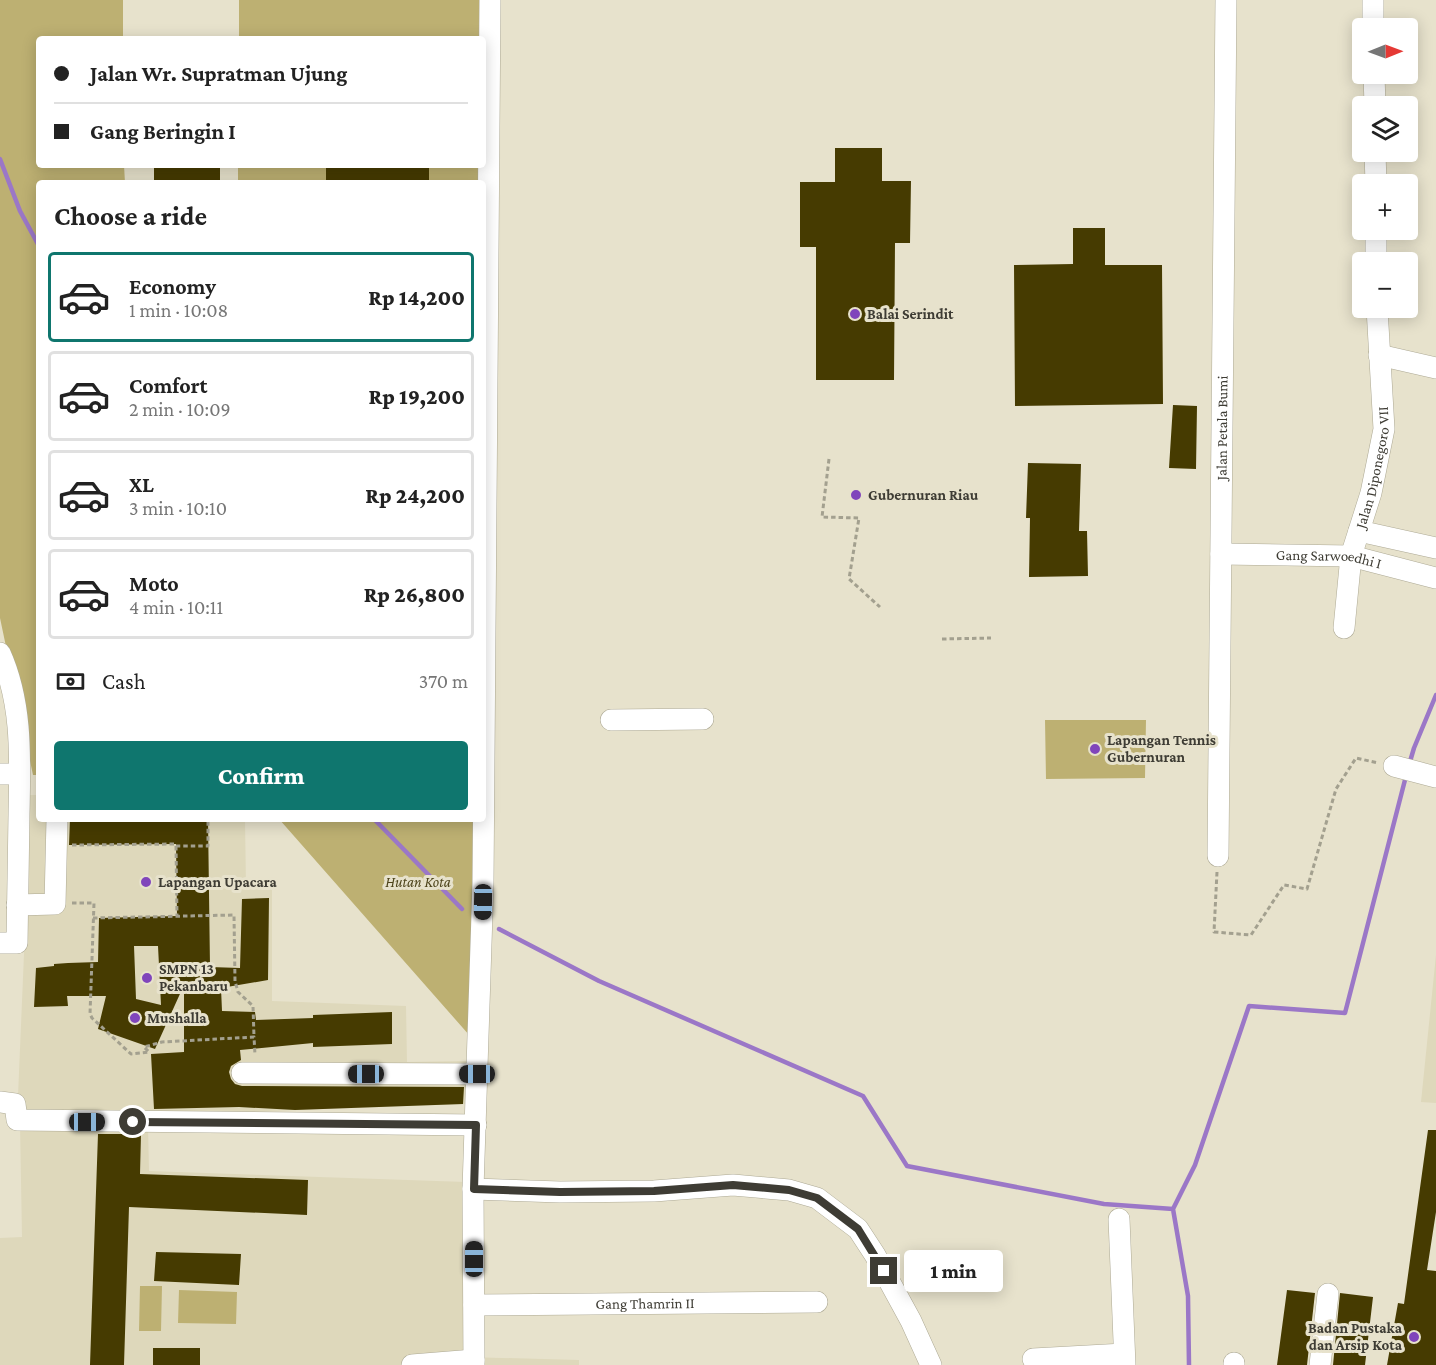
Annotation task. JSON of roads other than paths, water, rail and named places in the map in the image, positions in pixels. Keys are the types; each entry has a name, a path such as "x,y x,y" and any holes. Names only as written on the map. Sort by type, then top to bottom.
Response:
{"street":[{"path":"486,505 490,0"},
{"name":"Jalan Petala Bumi","path":"1218,856 1226,0"},
{"path":"1373,0 1373,18"},
{"name":"Jalan Diponegoro VII","path":"1344,628 1351,555 1371,493 1384,429 1377,318"},
{"path":"1379,355 1436,368"},
{"path":"1359,531 1436,548"},
{"name":"Gang Sarwoedhi I","path":"1221,554 1351,555 1436,578"},
{"path":"0,653 6,666 19,726 10,774 17,943 0,943"},
{"path":"611,720 703,719"},
{"path":"1394,766 1431,775"},
{"path":"17,905 56,904 57,822"},
{"path":"412,1365 474,1362 474,1189 483,822"},
{"path":"249,1073 477,1074"},
{"path":"0,1102 15,1104 17,1120 476,1125"},
{"path":"474,1189 560,1192 654,1191 733,1185 789,1190 817,1198 858,1229 911,1321 931,1365"},
{"path":"1033,1359 1124,1359 1119,1220"},
{"path":"1320,1365 1328,1294"},
{"name":"Gang Thamrin II","path":"474,1305 817,1302"}],"waterway":[{"path":"0,159 20,211 36,240"},
{"path":"1409,765 1436,695"},
{"path":"1189,1365 1188,1296 1173,1209 1195,1165 1249,1006 1345,1013 1406,776"},
{"path":"377,822 462,909"},
{"path":"499,929 599,981 863,1096 907,1166 1104,1204 1173,1209"}],"place":[{"name":"Balai Serindit","path":"855,314"},
{"name":"Gubernuran Riau","path":"856,495"},
{"name":"Lapangan Tennis Gubernuran","path":"1095,749"},
{"name":"Lapangan Upacara","path":"146,882"},
{"name":"SMPN 13 Pekanbaru","path":"147,978"},
{"name":"Mushalla","path":"135,1018"},
{"name":"Badan Pustaka dan Arsip Kota","path":"1414,1337"}],"park label":[{"name":"Hutan Kota","path":"418,882"}]}
